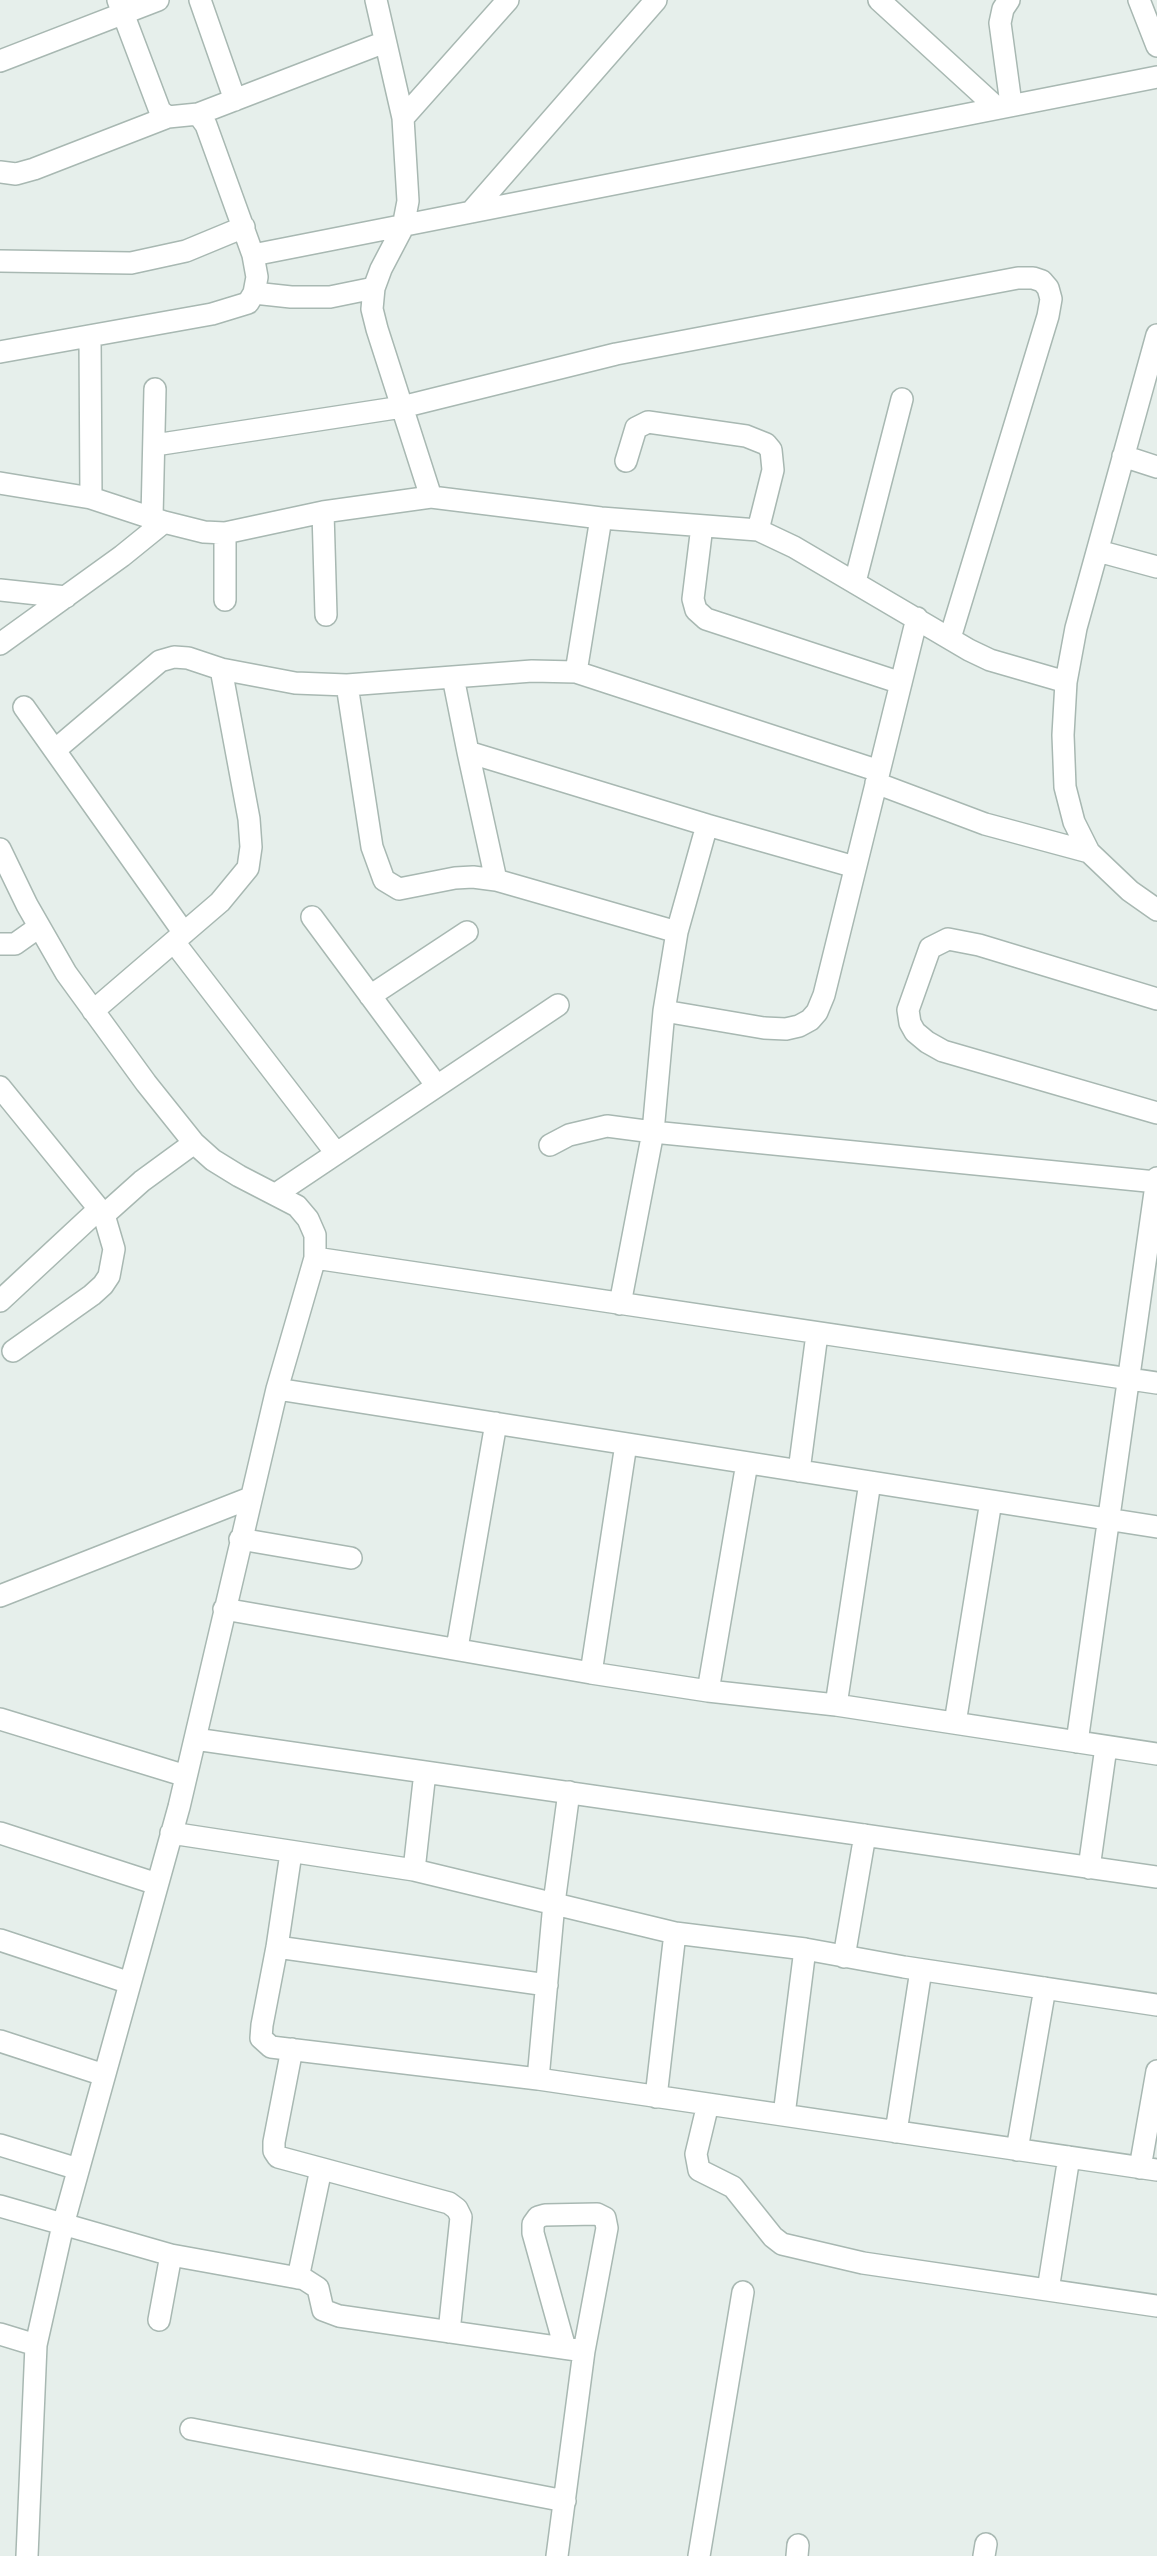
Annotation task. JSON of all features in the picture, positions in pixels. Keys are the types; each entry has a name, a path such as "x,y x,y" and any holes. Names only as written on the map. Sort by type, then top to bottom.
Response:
{"street":[{"path":"0,61 120,6 158,0"},
{"path":"200,0 235,100"},
{"path":"376,0 403,118 408,191 403,227 381,269 374,288 372,309 431,497"},
{"path":"403,118 508,0"},
{"path":"471,212 656,0"},
{"path":"879,0 1004,105"},
{"path":"1004,105 1000,23 1003,9 1009,0"},
{"path":"1139,0 1157,46"},
{"path":"120,6 157,106 168,117"},
{"path":"0,172 16,174 34,169 168,117 198,114 385,42"},
{"path":"253,255 1157,77"},
{"path":"0,352 212,314 248,303 254,293 257,277 253,255 206,125 198,114"},
{"path":"0,261 131,263 186,251 244,227"},
{"path":"155,444 402,407 616,354 1018,278 1033,278 1042,281 1048,288 1051,299 1048,317 950,638"},
{"path":"254,293 330,297 374,288"},
{"path":"1157,335 1152,369 1123,456 1076,628 1066,682 1063,735 1065,787 1074,821 1089,852 1130,891 1157,910"},
{"path":"90,337 91,498"},
{"path":"0,644 122,556 158,519 155,389"},
{"path":"855,582 902,399"},
{"path":"626,461 636,428 648,422 757,439 771,450 773,459 773,470 758,530"},
{"path":"1123,456 1157,467"},
{"path":"0,483 91,498 204,532 225,533 323,512 431,497 601,518 758,530 794,547 990,660 1066,682"},
{"path":"323,512 326,615"},
{"path":"576,672 601,518"},
{"path":"702,526 694,599 696,610 706,620 901,683"},
{"path":"225,533 225,600"},
{"path":"1098,551 1157,567"},
{"path":"0,590 66,597"},
{"path":"664,1011 765,1028 799,1026 817,1012 824,995 917,618"},
{"path":"55,750 160,661 174,657 295,683 347,685 532,671 576,672 877,777 985,824 1089,852"},
{"path":"93,1011 234,887 248,868 251,847 249,819 221,669"},
{"path":"453,677 496,880"},
{"path":"347,685 372,848 384,880 399,889 454,878 496,880 677,932"},
{"path":"24,707 179,937 336,1153"},
{"path":"468,752 855,867"},
{"path":"620,1304 653,1132 664,1011 677,932 708,825"},
{"path":"0,849 39,927 93,1011 194,1143 213,1160 297,1206 308,1219 315,1235 315,1258 277,1389 186,1776 62,2225 36,2345 27,2556"},
{"path":"312,918 437,1086"},
{"path":"0,944 15,944 39,927"},
{"path":"370,996 467,932"},
{"path":"1157,999 979,945 948,939 930,948 908,1010 915,1032 943,1051 1157,1113"},
{"path":"276,1194 558,1005"},
{"path":"0,1087 101,1212 113,1238 114,1249 109,1276 92,1295 13,1350"},
{"path":"550,1145 569,1135 607,1126 1157,1180 1152,1249 1127,1379 1077,1742"},
{"path":"0,1301 101,1212 194,1143"},
{"path":"315,1258 1157,1383"},
{"path":"799,1471 817,1334"},
{"path":"277,1389 1157,1527"},
{"path":"457,1648 496,1423"},
{"path":"591,1672 626,1444"},
{"path":"708,1691 747,1463"},
{"path":"836,1705 870,1482"},
{"path":"0,1597 250,1498"},
{"path":"955,1723 991,1501"},
{"path":"240,1539 351,1558"},
{"path":"224,1609 708,1691 836,1705 1157,1754"},
{"path":"0,1719 186,1776"},
{"path":"195,1739 1157,1877"},
{"path":"1089,1868 1106,1747"},
{"path":"414,1870 425,1772"},
{"path":"538,2080 554,1903 569,1792"},
{"path":"0,1833 158,1884"},
{"path":"171,1833 414,1870 675,1933 805,1949 921,1970 1157,2005"},
{"path":"844,1957 865,1835"},
{"path":"291,1853 261,2038 271,2047 538,2080 1149,2169 1157,2071"},
{"path":"656,2097 675,1933"},
{"path":"0,1940 130,1983"},
{"path":"277,1947 547,1985"},
{"path":"784,2115 805,1949"},
{"path":"896,2132 921,1970"},
{"path":"1017,2150 1045,1988"},
{"path":"0,2041 104,2075"},
{"path":"292,2049 274,2151 278,2157 449,2203 457,2209 461,2217 449,2332"},
{"path":"708,2104 696,2154 699,2170 733,2187 772,2237 782,2244 863,2263 1157,2306"},
{"path":"0,2145 78,2169"},
{"path":"1048,2290 1069,2157"},
{"path":"298,2278 321,2169"},
{"path":"0,2206 171,2255 298,2278 313,2283 318,2288 323,2311 329,2314 575,2350"},
{"path":"557,2556 565,2501 575,2350 607,2228 605,2218 597,2214 545,2215 538,2217 533,2224 533,2233 575,2350"},
{"path":"159,2320 171,2255"},
{"path":"699,2556 743,2291"},
{"path":"0,2333 36,2345"},
{"path":"191,2429 565,2501"}]}
